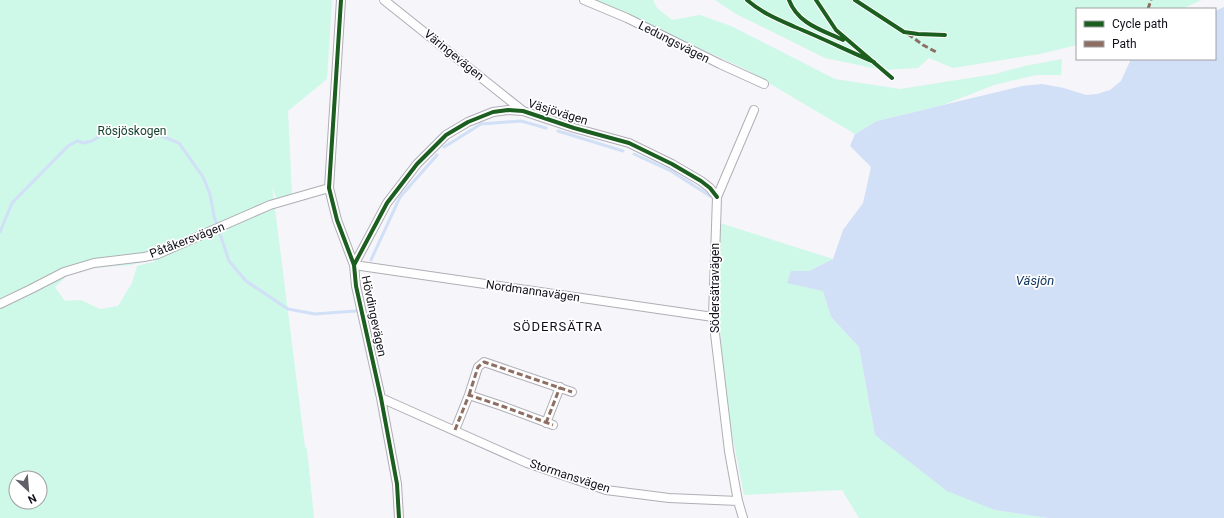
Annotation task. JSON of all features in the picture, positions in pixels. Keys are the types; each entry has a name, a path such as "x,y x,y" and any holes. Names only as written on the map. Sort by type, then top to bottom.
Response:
{"street":[{"name":"Hövdingevägen","path":"341,0 329,188 337,220 354,265 356,286 381,398 397,484 399,518"},
{"name":"Väringevägen","path":"384,0 523,111"},
{"name":"Ledungsvägen","path":"584,0 627,18 764,84"},
{"name":"Väsjövägen","path":"354,265 387,203 417,164 446,135 468,122 493,112 508,110 523,111 574,128 630,143 672,164 701,181 717,196"},
{"name":"Södersätravägen","path":"743,518 738,501 729,451 713,317 717,196 754,110"},
{"name":"Påtåkersvägen","path":"0,304 31,290 64,272 94,263 158,254 270,206 329,188"},
{"name":"Nordmannavägen","path":"354,265 713,317"},
{"path":"455,430 478,367 484,362 572,392"},
{"path":"469,395 550,424 560,387"},
{"name":"Stormansvägen","path":"381,398 528,463 606,490 669,498 738,501"}],"green space":[{"name":"Rösjöskogen","path":"0,0 332,0 327,79 288,111 292,195 276,198 272,185 305,447 307,449 314,518 0,518","holes":["152,259 155,262 137,266 132,283 118,306 100,309 81,300 65,301 55,287 67,276 92,268 131,265"]},
{"path":"594,0 653,0 657,8 672,20 700,15 731,26 835,79 900,89 995,74 1025,66 1062,59 1061,75 1036,75 994,85 943,105 877,121 855,134 747,70"},
{"path":"715,0 1202,0 1184,8 1076,8 1076,45 1040,54 953,68 929,58 918,68 882,70 825,58 736,14"},
{"path":"720,223 833,259 809,271 791,271 823,291 831,317 859,347 875,435 995,510 1048,518 859,518 842,490 744,495 726,403 719,318"}],"water":[{"name":"Väsjön","path":"1224,7 1224,518 1048,518 995,510 947,491 875,435 859,347 831,317 823,291 787,283 791,271 809,271 833,259 843,230 863,203 871,167 850,146 855,134 877,121 1022,86 1042,84 1064,88 1086,95 1097,94 1110,90 1121,81 1131,60 1216,60 1216,11"}],"waterway":[{"path":"444,147 481,124 521,121 546,128"},
{"path":"558,131 623,151"},
{"path":"0,232 12,203 68,146 77,141 83,143 92,141 101,135 159,135 179,143 203,177 210,194 214,216 229,261 246,281 288,309 315,314 356,311"},
{"path":"634,154 671,171 710,196"},
{"path":"371,260 400,197 437,155"}],"marked path":[{"path":"1148,8 1151,0"},
{"path":"908,34 923,45 938,53"},
{"path":"469,395 478,367 484,362 572,392"},
{"path":"546,423 560,387"},
{"path":"455,430 469,395 553,425"}],"cycle path":[{"path":"341,0 329,188 337,220 354,265 356,286 381,398 397,484 399,518"},
{"path":"747,0 758,9 776,18 874,62"},
{"path":"789,0 798,15 805,21 843,40"},
{"path":"816,0 836,30 892,78"},
{"path":"855,0 904,32 945,35"},
{"path":"354,265 387,203 417,164 446,135 468,122 493,112 508,110 523,111 574,128 629,143 672,164 701,181 710,188 717,197"}],"district":[{"name":"SÖDERSÄTRA","path":"558,326"}]}
